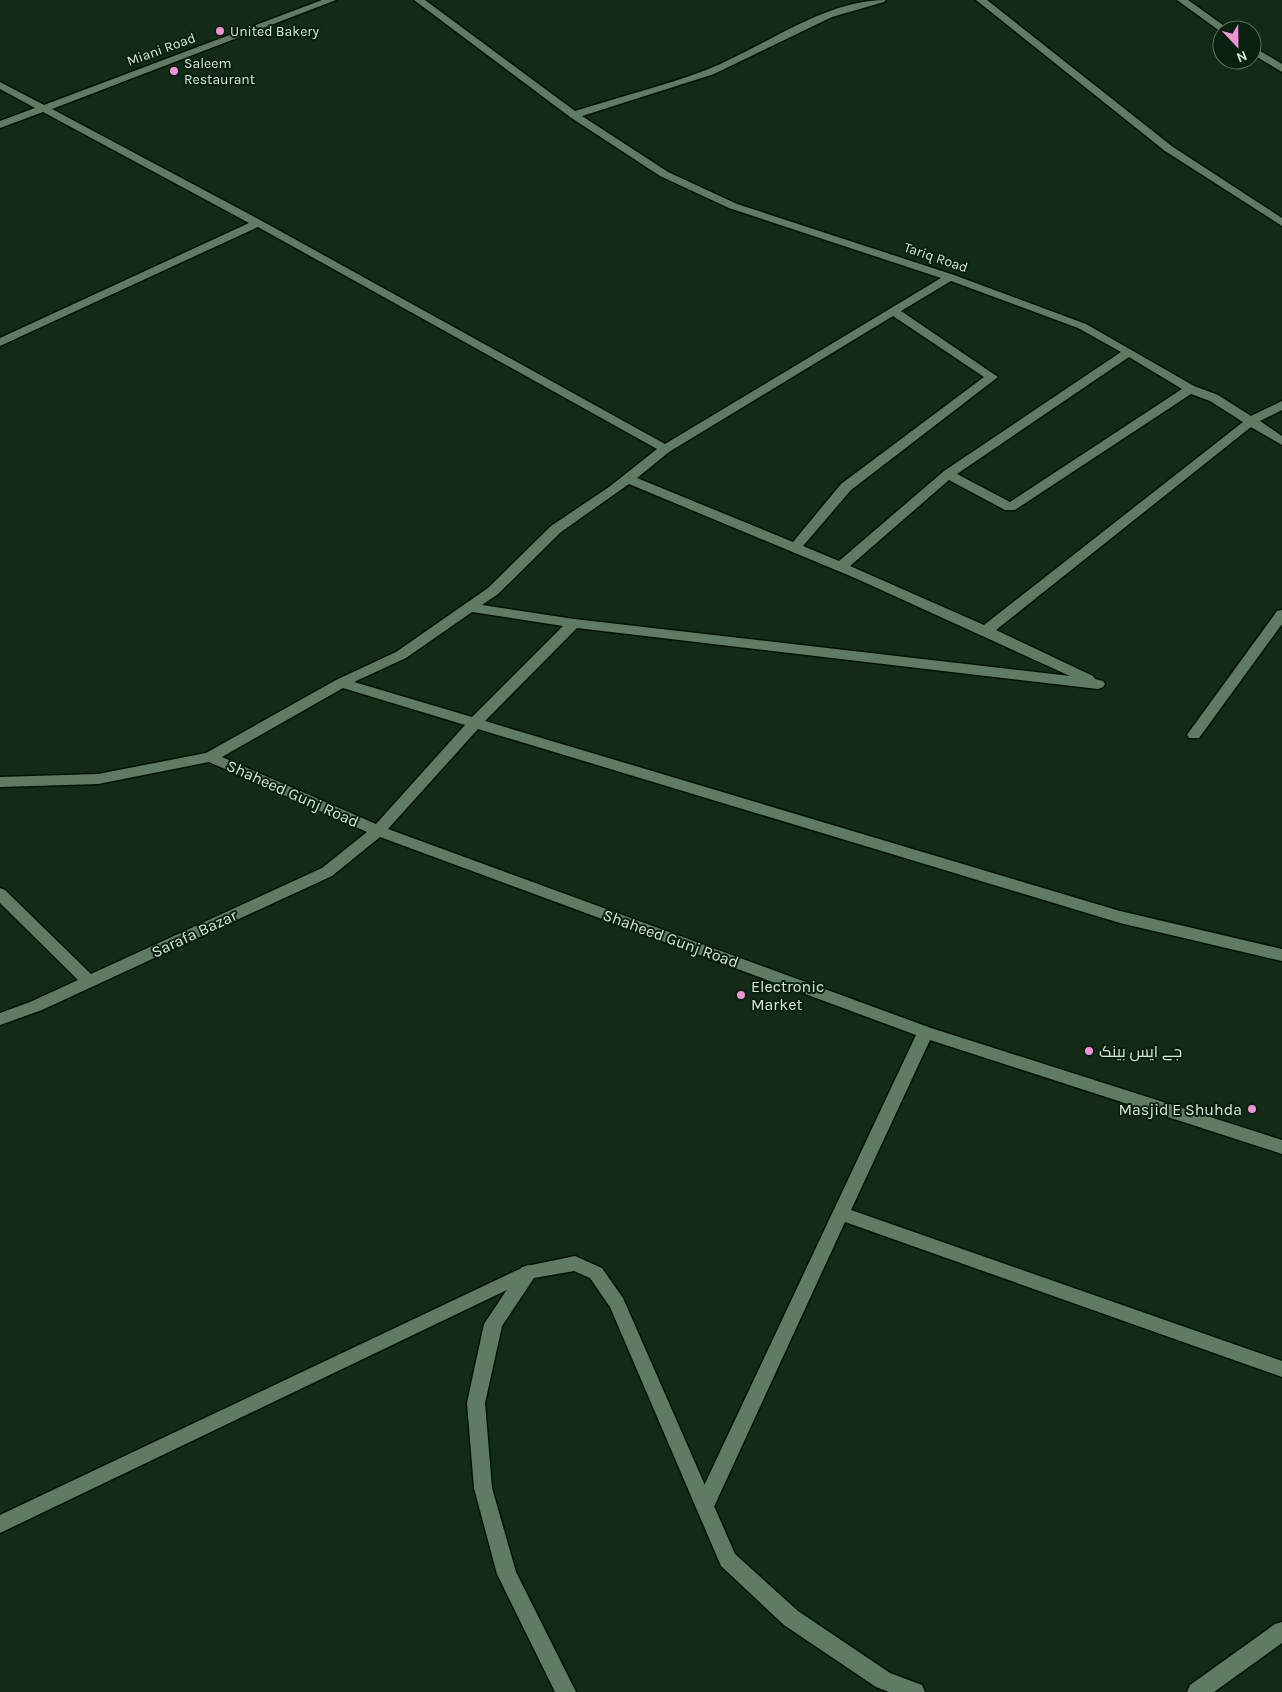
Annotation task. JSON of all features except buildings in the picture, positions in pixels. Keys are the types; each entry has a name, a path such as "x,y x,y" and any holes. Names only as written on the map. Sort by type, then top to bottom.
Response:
{"street":[{"name":"Miani Road","path":"0,125 331,0"},
{"name":"Tariq Road","path":"419,0 574,115 664,174 733,206 950,277 1082,326 1130,352 1190,389 1214,398 1282,441"},
{"path":"574,115 710,72 829,15 880,0"},
{"path":"982,0 1170,149 1282,223"},
{"path":"1182,0 1212,21"},
{"path":"1262,56 1282,69"},
{"path":"0,85 258,222 665,449"},
{"path":"0,342 258,222"},
{"path":"0,782 98,780 210,757 341,683 401,655 493,591 556,529 628,479 665,449 950,277"},
{"path":"795,547 846,487 992,377 892,311"},
{"path":"841,567 948,474 1130,352"},
{"path":"948,474 1010,507 1190,389"},
{"path":"987,630 1251,421 1282,405"},
{"path":"470,607 574,623 1098,684 987,630 795,547 628,479"},
{"path":"1194,735 1282,614"},
{"name":"Sarafa Bazar","path":"0,1020 88,982 327,872 378,831 476,723 574,623"},
{"path":"341,683 1120,917 1282,955"},
{"name":"Shaheed Gunj Road","path":"210,757 378,831 925,1032 1282,1147"},
{"path":"0,894 88,982"},
{"path":"705,1505 925,1032"},
{"path":"840,1213 1282,1369"},
{"path":"0,1524 528,1272 575,1262 596,1273 617,1303 728,1560 791,1618 883,1680 915,1692"},
{"path":"528,1272 493,1324 476,1402 483,1488 507,1574 566,1692"},
{"path":"1197,1692 1282,1631"}],"place":[{"name":"United Bakery","path":"220,31"},
{"name":"Saleem Restaurant","path":"174,71"},
{"name":"Electronic Market","path":"741,995"},
{"name":"جے ایس بینک","path":"1089,1051"},
{"name":"Masjid E Shuhda","path":"1252,1109"}]}
